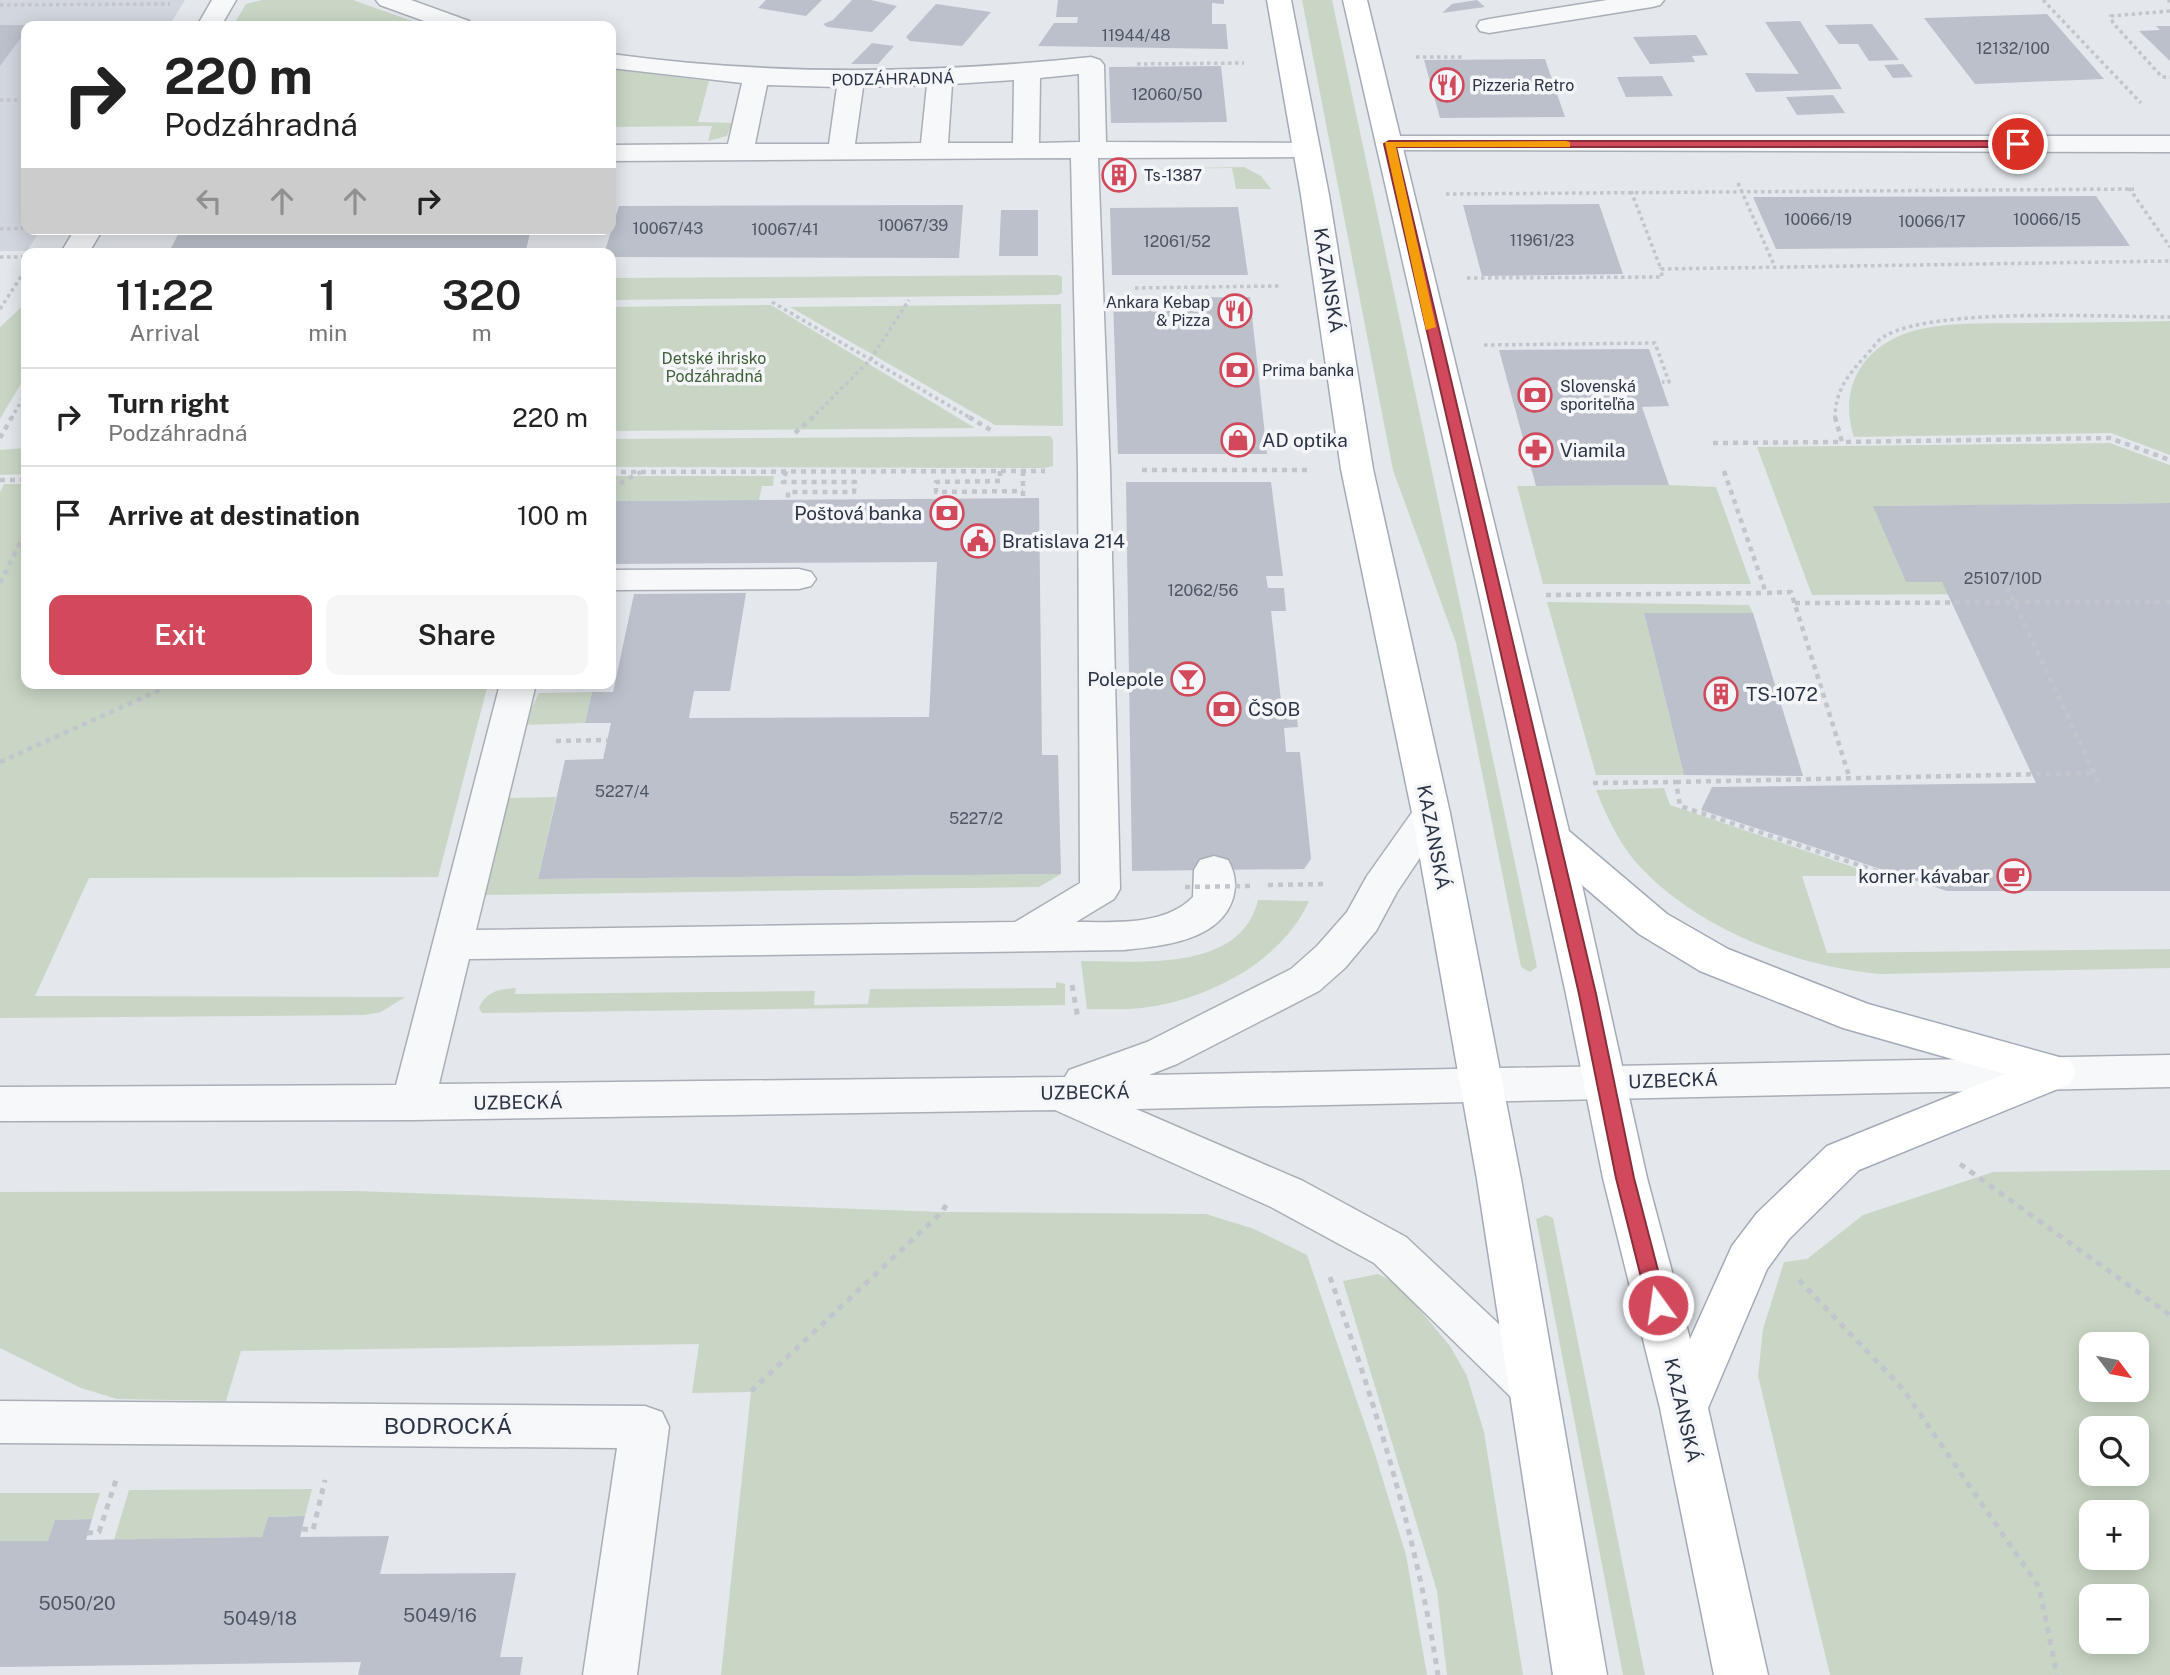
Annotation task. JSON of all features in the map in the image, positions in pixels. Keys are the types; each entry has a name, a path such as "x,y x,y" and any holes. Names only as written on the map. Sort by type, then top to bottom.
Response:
{"main road":[{"name":"KAZANSKÁ","path":"1279,0 1307,149 1357,469 1431,813 1499,1179 1580,1675"},
{"name":"KAZANSKÁ","path":"1355,0 1606,1083 1625,1178 1684,1408 1741,1675"},
{"path":"1549,835 1653,924 1714,960 1858,1017 2055,1072"},
{"path":"1684,1408 1748,1259 1773,1226 1843,1158 2055,1072"}],"street":[{"path":"388,0 446,21"},
{"path":"1489,26 1652,0"},
{"path":"213,21 229,2"},
{"name":"PODZÁHRADNÁ","path":"616,62 757,77 851,81 940,79 1091,65 1088,149 1089,288 1100,889 1022,937"},
{"path":"1027,72 1027,150"},
{"path":"740,152 757,77"},
{"path":"934,151 940,79"},
{"path":"841,151 851,81"},
{"path":"1389,144 2170,144"},
{"path":"616,153 1307,149"},
{"path":"616,580 799,579"},
{"path":"413,1103 517,689"},
{"path":"1056,1092 1162,1053 1305,980 1331,957 1362,921 1381,886 1431,813"},
{"path":"451,946 1022,937 1163,932 1185,927 1201,917 1210,906 1215,892 1200,878"},
{"name":"UZBECKÁ","path":"0,1104 413,1103 2170,1072"},
{"path":"1056,1092 1287,1194 1390,1250 1531,1386"},
{"name":"BODROCKÁ","path":"0,1422 645,1427 610,1675"}],"path":[{"path":"2043,0 2149,110"},
{"path":"0,5 178,4"},
{"path":"2170,11 2111,16 2113,23 2162,77 2170,77"},
{"path":"0,100 21,100"},
{"path":"1454,278 1662,278 1615,144"},
{"path":"1721,144 1775,267"},
{"path":"2099,144 2170,247"},
{"path":"1434,194 2143,189"},
{"path":"0,229 21,228"},
{"path":"0,257 21,257"},
{"path":"1661,269 2170,261"},
{"path":"0,309 21,280"},
{"path":"1089,288 1291,286"},
{"path":"795,433 837,396 870,360 909,300"},
{"path":"772,302 994,432"},
{"path":"1842,442 1835,422 1835,404 1843,380 1884,336 1924,324 1973,318 2170,317"},
{"path":"1471,345 1655,343 1669,382 1662,382"},
{"path":"0,438 21,402"},
{"path":"1713,443 2109,438 2170,460"},
{"path":"616,472 1316,470"},
{"path":"786,471 783,482 855,482 854,492 788,492 788,500"},
{"path":"1000,471 1000,481 936,482 936,492 1023,491"},
{"path":"1023,471 1023,498"},
{"path":"1724,471 1766,593"},
{"path":"616,485 642,472"},
{"path":"0,480 21,480"},
{"path":"0,583 21,541"},
{"path":"2003,578 2099,783"},
{"path":"1535,595 1791,592 1849,776"},
{"path":"1795,603 2170,602"},
{"path":"0,762 162,689"},
{"path":"554,741 607,740"},
{"path":"1584,783 2094,773"},
{"path":"1676,782 1680,807 1892,876"},
{"path":"1200,878 1253,886 1334,884"},
{"path":"1960,1163 2170,1315"},
{"path":"751,1391 942,1212 949,1200"},
{"path":"1326,1267 1418,1561 1431,1622 1438,1675"},
{"path":"1802,1269 1799,1279 1903,1390 2039,1587 2057,1675"},
{"path":"302,1529 313,1530 326,1477"},
{"path":"87,1533 99,1532 116,1480"}],"shaded area":[{"path":"0,0 185,0 172,21 21,21 21,235 37,235 29,248 21,248 21,251 0,251"}],"green space":[{"path":"262,0 353,0 412,21 236,21 246,4"},
{"path":"1302,0 1332,0 1537,967 1530,972 1521,967 1456,643 1393,470"},
{"path":"616,70 709,81 698,122 732,123 727,136 708,141 712,126 616,127"},
{"path":"1244,167 1261,176 1271,189 1236,189 1232,168 1138,169"},
{"path":"1058,275 1062,277 1062,293 616,300 616,278"},
{"path":"1061,304 1063,426 995,425 790,307"},
{"name":"Detské ihrisko Podzáhradná","path":"771,305 975,428 616,431 616,307"},
{"path":"21,308 21,383 0,419 0,327"},
{"path":"2170,321 2170,455 2111,433 1854,437 1849,404 1856,375 1875,351 1904,334 1932,327 1962,324"},
{"path":"1050,436 1053,440 1053,466 616,467 616,439"},
{"path":"2110,443 2170,465 2170,503 1874,506 1906,582 1957,581 1999,594 1812,595 1757,447"},
{"path":"21,448 21,474 0,475 0,450"},
{"path":"616,476 774,476 773,486 762,486 759,500 616,501"},
{"path":"4,484 21,484 21,689 487,689 438,877 89,878 35,996 405,997 381,1012 365,1015 0,1018 0,492"},
{"path":"1517,486 1716,487 1751,584 1543,584"},
{"path":"1547,602 1749,605 1753,613 1644,613 1684,775 1596,775"},
{"path":"592,692 585,723 523,725 539,693"},
{"path":"1664,788 1670,805 1880,876 1802,876 1827,953 2170,949 2170,968 1881,974 1814,963 1780,953 1715,924 1658,884 1622,844 1596,790"},
{"path":"556,797 538,879 1061,874 1039,887 484,895 507,798"},
{"path":"1258,900 1309,901 1297,923 1281,942 1240,974 1216,987 1167,1004 1135,1009 1087,1009 1081,961 1158,961 1210,951 1231,940 1248,924"},
{"path":"1056,982 1065,984 1065,1005 482,1013 479,1008 490,994 516,988 515,994 815,991 814,1005 868,1004 870,989 1056,988"},
{"path":"2170,1170 2170,1675 1830,1675 1758,1376 1763,1329 1784,1262 1807,1259 1863,1215 1993,1172"},
{"path":"356,1191 942,1212 1206,1214 1254,1229 1307,1255 1375,1454 1406,1555 1427,1675 721,1675 751,1392 692,1393 699,1344 241,1351 226,1401 117,1399 81,1388 0,1348 0,1192"},
{"path":"1546,1215 1553,1218 1645,1675 1623,1675 1536,1219"},
{"path":"1378,1274 1398,1284 1450,1346 1467,1376 1484,1432 1523,1675 1447,1675 1437,1591 1343,1281"},
{"path":"312,1489 305,1516 268,1517 262,1537 114,1540 129,1490"},
{"path":"0,1493 100,1493 92,1519 56,1520 48,1541 0,1541"}],"building":[{"path":"766,0 822,0 806,16 758,8"},
{"path":"852,0 871,0 897,6 872,32 827,27 823,24 833,20"},
{"path":"1058,0 1224,0 1224,4 1212,3 1212,24 1226,24 1228,49 1038,46 1054,23 1077,23 1078,17 1056,17"},
{"path":"1477,0 1485,7 1442,13 1452,4"},
{"path":"936,4 991,12 962,46 910,41 906,37"},
{"path":"2047,14 2104,79 1975,84 1924,18"},
{"path":"1800,21 1842,89 1756,92 1745,73 1799,74 1765,22"},
{"path":"1872,24 1899,60 1869,61 1858,44 1839,44 1825,25"},
{"path":"0,25 21,25 21,38 0,66"},
{"path":"2156,26 2170,26 2170,61 2139,31 2160,30"},
{"path":"1696,35 1708,55 1692,56 1695,62 1650,64 1633,37"},
{"path":"872,43 894,46 878,64 851,64"},
{"path":"1545,59 1565,117 1440,118 1424,60"},
{"path":"1903,64 1913,77 1893,78 1884,65"},
{"path":"1221,66 1227,122 1111,123 1109,67"},
{"path":"1662,76 1673,96 1626,97 1617,77"},
{"path":"1833,95 1845,113 1797,115 1786,97"},
{"name":"Ts-1387","path":"1108,171 1130,171 1130,179 1108,179"},
{"path":"2096,196 2130,246 1776,249 1753,197"},
{"path":"1599,204 1623,274 1482,276 1463,205"},
{"path":"963,205 959,258 616,257 616,248 606,248 610,235 616,235 619,206"},
{"path":"1238,207 1248,275 1112,275 1110,208"},
{"path":"1001,210 1038,210 1038,256 999,256"},
{"path":"178,235 530,235 526,248 171,248"},
{"path":"1250,297 1267,454 1118,454 1113,298"},
{"path":"1649,349 1669,406 1642,407 1669,485 1536,486 1499,350"},
{"path":"1126,482 1271,482 1283,576 1266,576 1268,588 1284,588 1286,611 1271,611 1281,701 1295,701 1298,727 1284,728 1286,752 1300,752 1311,859 1304,869 1132,871"},
{"path":"1039,498 1042,755 1058,755 1061,874 538,879 565,760 603,759 611,723 585,723 592,692 613,692 616,689 634,594 746,593 730,691 694,691 689,718 929,717 937,562 616,564 616,501"},
{"path":"2170,503 2170,891 1947,891 1701,810 1712,787 2036,783 1942,582 1906,582 1873,506"},
{"name":"TS-1072","path":"1644,613 1753,613 1803,776 1684,775"},
{"path":"305,1516 300,1537 389,1536 380,1574 516,1573 500,1657 523,1657 520,1675 358,1675 361,1662 0,1667 0,1541 48,1541 55,1520 92,1519 86,1540 262,1537 268,1517"}],"slow traffic":[{"path":"1430,327 1389,144 1566,144"}],"place":[{"name":"Pizzeria Retro","path":"1447,85"},
{"name":"Ts-1387","path":"1119,175"},
{"name":"Ankara Kebap & Pizza","path":"1235,311"},
{"name":"Prima banka","path":"1237,370"},
{"name":"Slovenská sporiteľňa","path":"1535,395"},
{"name":"AD optika","path":"1238,440"},
{"name":"Viamila","path":"1536,450"},
{"name":"Poštová banka","path":"947,513"},
{"name":"Bratislava 214","path":"978,541"},
{"name":"Polepole","path":"1188,679"},
{"name":"TS-1072","path":"1721,694"},
{"name":"ČSOB","path":"1224,709"},
{"name":"korner kávabar","path":"2014,876"}],"route":[{"path":"1658,1305 1625,1178 1587,994 1496,595 1426,310 1389,144 2018,144"}]}
